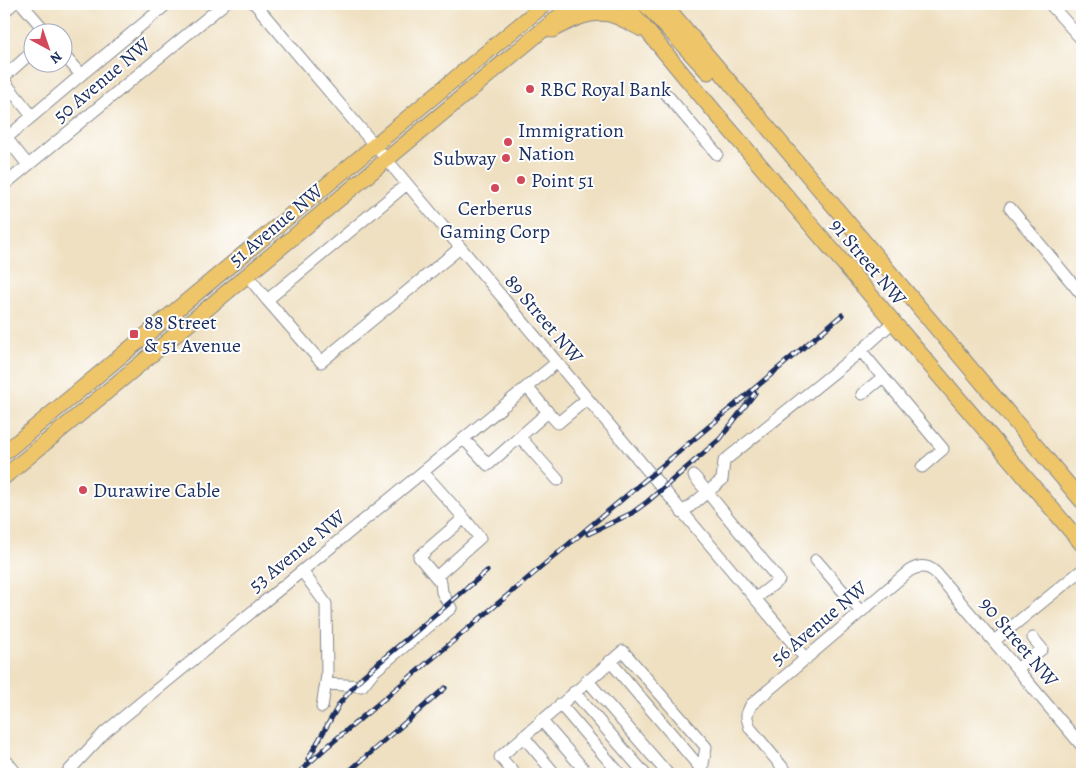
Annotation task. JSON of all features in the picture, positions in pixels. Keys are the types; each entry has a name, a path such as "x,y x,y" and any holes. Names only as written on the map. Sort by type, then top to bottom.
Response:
{"main road":[{"name":"51 Avenue NW","path":"4,453 545,4"},
{"name":"51 Avenue NW","path":"4,477 574,4"},
{"name":"91 Street NW","path":"625,4 892,322 1082,544"},
{"path":"646,4 713,77 738,92"},
{"name":"91 Street NW","path":"664,4 1082,501"},
{"path":"676,4 703,51"},
{"path":"522,46 566,22 590,14 611,14 650,34"}],"street":[{"path":"4,12 13,4"},
{"path":"22,4 37,22"},
{"path":"28,165 4,138 167,4"},
{"name":"50 Avenue NW","path":"4,186 224,4"},
{"name":"89 Street NW","path":"254,4 387,159 806,659"},
{"path":"1050,4 1082,40"},
{"path":"4,77 22,61"},
{"path":"72,65 81,75"},
{"path":"4,81 32,116"},
{"path":"667,95 717,154"},
{"path":"267,300 407,184"},
{"path":"1010,208 1082,295"},
{"path":"247,275 321,362 460,248"},
{"path":"682,513 722,480 724,461 861,351 892,322"},
{"path":"861,351 943,449 922,467"},
{"name":"53 Avenue NW","path":"66,774 105,732 556,363"},
{"path":"862,394 883,377"},
{"path":"527,387 558,423 587,399"},
{"path":"464,438 488,464 548,412"},
{"path":"520,437 558,480"},
{"path":"423,472 480,538 436,577"},
{"path":"694,476 779,580 755,599"},
{"path":"326,684 362,686 373,672 451,608 442,592 441,583 419,557 464,518"},
{"path":"816,560 861,612"},
{"name":"56 Avenue NW","path":"788,774 753,733 747,718 748,708 909,571 924,566"},
{"name":"90 Street NW","path":"924,566 936,573 1082,746"},
{"path":"994,641 1082,570"},
{"path":"302,571 326,604 327,675 322,707"},
{"path":"1017,669 1042,649 1033,638"},
{"path":"515,774 500,757 623,651 706,747 702,773"},
{"path":"610,661 702,773"},
{"path":"588,680 668,774"},
{"path":"574,692 645,774"},
{"path":"560,704 620,774"},
{"path":"541,720 588,774"},
{"path":"523,736 555,774"},
{"path":"4,758 17,774"}],"railway":[{"path":"297,774 842,315"},
{"path":"588,534 632,513 647,502 720,439 755,393"},
{"path":"308,759 340,703 362,677 487,571"},
{"path":"346,774 445,688"}],"place":[{"name":"RBC Royal Bank","path":"530,89"},
{"name":"Immigration Nation","path":"508,142"},
{"name":"Subway","path":"506,158"},
{"name":"Point 51","path":"521,180"},
{"name":"Cerberus Gaming Corp","path":"495,188"},
{"name":"88 Street & 51 Avenue","path":"134,334"},
{"name":"Durawire Cable","path":"83,490"}]}
